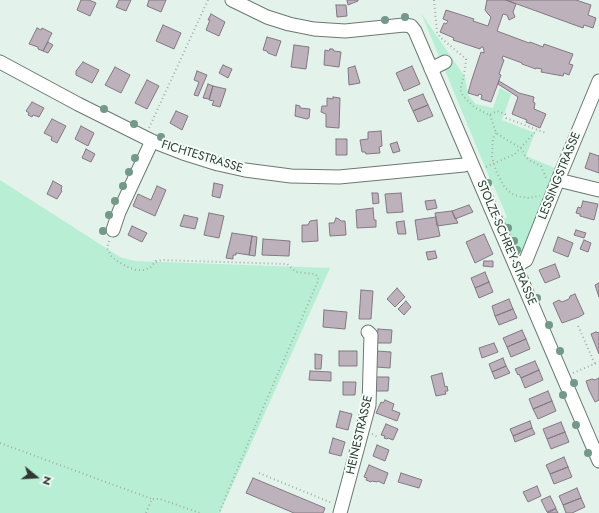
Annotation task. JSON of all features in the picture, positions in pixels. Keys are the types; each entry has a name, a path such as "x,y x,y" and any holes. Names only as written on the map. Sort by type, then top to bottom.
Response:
{"street":[{"name":"STOLZE-SCHREY-STRASSE","path":"232,0 268,17 289,24 314,29 345,31 404,25 411,26 415,31 599,461"},
{"name":"FICHTESTRASSE","path":"0,62 78,104 148,139 183,153 218,164 245,170 292,176 345,176 464,165 473,166"},
{"path":"431,69 445,62"},
{"name":"LESSINGSTRASSE","path":"516,266 526,260 552,181 599,81"},
{"path":"113,230 148,139"},
{"path":"552,181 599,190"},
{"name":"HEINESTRASSE","path":"341,511 369,405 371,335 368,332"}],"path":[{"path":"148,139 208,0"},
{"path":"434,0 437,32 440,37 466,59 461,91 463,96 474,107 490,115 496,133 521,148 529,160 541,166 552,181"},
{"path":"490,115 497,111 505,114 506,118 546,133"},
{"path":"473,166 493,164 515,154 538,130"},
{"path":"496,133 493,138 492,148 493,164 505,188 514,195 535,197 544,192"},
{"path":"113,230 107,248 111,256 117,261 136,270 144,270 151,267 158,258"},
{"path":"156,262 161,260 288,264 296,272 315,274 318,277 318,281 219,513"},
{"path":"578,326 595,364"},
{"path":"572,373 599,362"},
{"path":"0,443 152,499 160,499 200,513"},
{"path":"259,473 341,511"},
{"path":"146,513 152,499"}],"green space":[{"path":"421,13 465,77 468,95 476,104 493,108 500,88 511,94 502,120 535,133 526,156 555,168 523,252 517,256 500,221 507,217 493,184 486,186 484,182 490,179"},
{"path":"0,180 120,257 135,261 330,268 220,513 0,513"}],"building":[{"path":"81,0 89,0 96,3 90,16 77,10"},
{"path":"119,0 131,0 126,11 116,7"},
{"path":"149,0 166,0 161,12 147,6"},
{"path":"347,0 358,0 358,1 348,5"},
{"path":"487,0 506,0 516,4 513,12 515,17 509,20 507,15 503,14 497,31 529,43 530,42 543,47 544,44 573,54 569,64 573,65 569,75 564,73 563,76 541,72 542,69 536,69 503,56 502,59 504,60 499,74 501,75 491,102 481,99 482,95 479,94 478,96 468,93 481,52 484,53 483,47 480,49 453,40 454,38 440,32 444,23 446,24 448,21 443,19 446,10 474,19 473,21 488,26 491,17 485,10"},
{"path":"506,0 576,0 591,5 588,15 596,18 593,28 584,25 583,28"},
{"path":"336,5 346,5 347,16 337,17"},
{"path":"211,14 225,22 219,36 206,30"},
{"path":"163,25 181,33 174,49 156,41"},
{"path":"37,28 41,30 42,28 52,33 43,51 38,49 38,47 29,44"},
{"path":"267,37 281,41 276,56 263,50"},
{"path":"48,42 53,45 48,53 43,51"},
{"path":"294,45 309,47 306,69 291,67"},
{"path":"330,49 341,52 339,67 324,65 325,50 329,51"},
{"path":"83,62 99,70 92,83 76,75 76,71"},
{"path":"223,65 232,69 228,78 219,73"},
{"path":"355,66 360,83 349,85 348,68"},
{"path":"412,66 420,84 404,91 396,73"},
{"path":"115,67 130,75 121,93 105,85"},
{"path":"197,71 207,75 198,96 194,95 199,82 194,80"},
{"path":"147,80 159,86 147,109 135,103"},
{"path":"499,81 519,93 534,97 534,109 546,114 540,128 526,122 527,120 512,114 518,97 498,84"},
{"path":"208,84 213,86 209,99 203,98"},
{"path":"213,86 226,89 220,107 212,105 214,101 209,100"},
{"path":"423,94 428,105 413,111 408,100"},
{"path":"333,97 340,98 339,128 326,127 326,114 321,112 322,106 327,106 327,98 333,99"},
{"path":"32,102 44,108 39,117 33,115 32,117 28,115 29,113 26,111"},
{"path":"296,105 300,106 300,108 310,109 309,118 307,119 295,116"},
{"path":"428,105 433,116 418,122 413,111"},
{"path":"176,111 188,116 182,130 170,123"},
{"path":"52,119 66,126 57,143 51,140 52,137 44,133"},
{"path":"81,126 94,133 88,146 75,139"},
{"path":"381,131 382,146 379,147 380,153 366,154 365,152 362,152 360,140 368,139 368,132"},
{"path":"336,139 347,139 347,155 336,155"},
{"path":"397,142 400,151 393,153 390,144"},
{"path":"86,149 95,154 91,162 82,158"},
{"path":"590,153 599,156 599,173 585,168"},
{"path":"53,181 62,186 62,191 57,199 47,194"},
{"path":"214,183 223,185 220,198 212,196"},
{"path":"157,186 166,190 155,216 133,206 138,194 151,200"},
{"path":"372,193 378,193 379,203 373,204"},
{"path":"401,193 403,212 387,213 385,194"},
{"path":"435,200 437,208 427,210 425,201"},
{"path":"583,201 598,204 594,220 580,216 580,214 576,213 578,207 581,208"},
{"path":"469,205 473,212 455,219 452,211"},
{"path":"373,208 376,227 357,228 356,210"},
{"path":"452,211 458,223 437,226 435,213"},
{"path":"209,213 224,216 219,238 204,235"},
{"path":"184,215 198,218 195,229 180,226"},
{"path":"436,217 440,236 418,240 415,220"},
{"path":"336,218 341,221 345,221 346,235 330,236 329,223 334,223"},
{"path":"317,220 318,241 302,242 302,225 308,225 310,221"},
{"path":"404,221 406,234 398,234 396,222"},
{"path":"132,226 147,233 142,242 128,235"},
{"path":"576,230 586,233 584,238 574,235"},
{"path":"232,233 252,236 249,255 236,253 236,255 233,255 233,259 226,258"},
{"path":"484,234 493,254 475,263 466,242"},
{"path":"252,236 257,237 255,256 249,255"},
{"path":"558,237 573,243 568,257 553,251"},
{"path":"263,239 290,241 289,256 262,255"},
{"path":"584,240 591,243 588,252 580,249"},
{"path":"435,251 437,258 428,260 426,252"},
{"path":"484,261 493,261 493,267 483,266"},
{"path":"555,264 560,277 545,283 539,270"},
{"path":"485,272 489,282 475,288 471,278"},
{"path":"489,282 493,292 479,298 475,288"},
{"path":"599,283 599,297 595,285"},
{"path":"397,288 405,297 395,307 387,299"},
{"path":"361,290 373,291 371,319 359,319"},
{"path":"575,294 584,314 562,323 553,303 559,300 562,302"},
{"path":"509,299 513,309 495,316 492,306"},
{"path":"406,301 411,307 404,315 398,309"},
{"path":"513,309 517,318 499,325 495,316"},
{"path":"324,310 347,312 345,329 323,327"},
{"path":"378,329 392,330 391,343 377,343"},
{"path":"522,330 526,339 507,347 503,338"},
{"path":"596,332 599,333 599,354 591,334"},
{"path":"526,339 530,349 511,357 507,347"},
{"path":"494,343 498,352 482,358 479,348"},
{"path":"339,351 357,351 357,366 339,366"},
{"path":"377,351 391,352 390,368 376,367"},
{"path":"315,354 322,355 321,369 315,369"},
{"path":"503,358 506,366 492,372 489,364"},
{"path":"535,361 539,370 521,378 519,374 518,375 515,369"},
{"path":"506,366 510,373 495,379 492,372"},
{"path":"539,370 543,380 525,388 521,378"},
{"path":"310,371 331,372 331,381 309,380"},
{"path":"442,373 445,387 447,386 448,391 445,391 446,394 436,396 431,376"},
{"path":"376,377 389,377 388,391 375,391"},
{"path":"599,378 599,400 595,402 586,381"},
{"path":"343,382 356,382 355,395 343,395"},
{"path":"548,391 552,401 533,409 529,399"},
{"path":"385,400 394,404 392,410 400,413 397,421 376,413 381,402 383,403"},
{"path":"552,401 556,411 538,419 533,409"},
{"path":"340,411 352,414 348,430 336,427"},
{"path":"530,421 532,428 513,436 510,429"},
{"path":"561,422 565,432 547,439 543,429"},
{"path":"386,424 398,429 393,440 384,438 385,436 381,435"},
{"path":"532,428 535,434 515,442 513,436"},
{"path":"565,432 569,442 551,449 547,439"},
{"path":"333,438 345,442 341,456 329,453"},
{"path":"377,445 389,450 385,461 373,456"},
{"path":"564,457 568,467 550,474 546,465"},
{"path":"369,465 388,473 384,484 378,481 371,482 366,480 367,478 364,477"},
{"path":"568,467 572,477 554,484 550,474"},
{"path":"401,473 422,480 419,488 398,482"},
{"path":"253,478 325,508 323,513 294,513 246,493"},
{"path":"537,486 541,496 528,502 523,492"},
{"path":"577,488 581,498 563,505 559,496"},
{"path":"550,496 556,508 547,512 541,500"},
{"path":"581,498 585,507 572,513 566,513 563,505"},
{"path":"556,509 558,513 547,513"}]}
